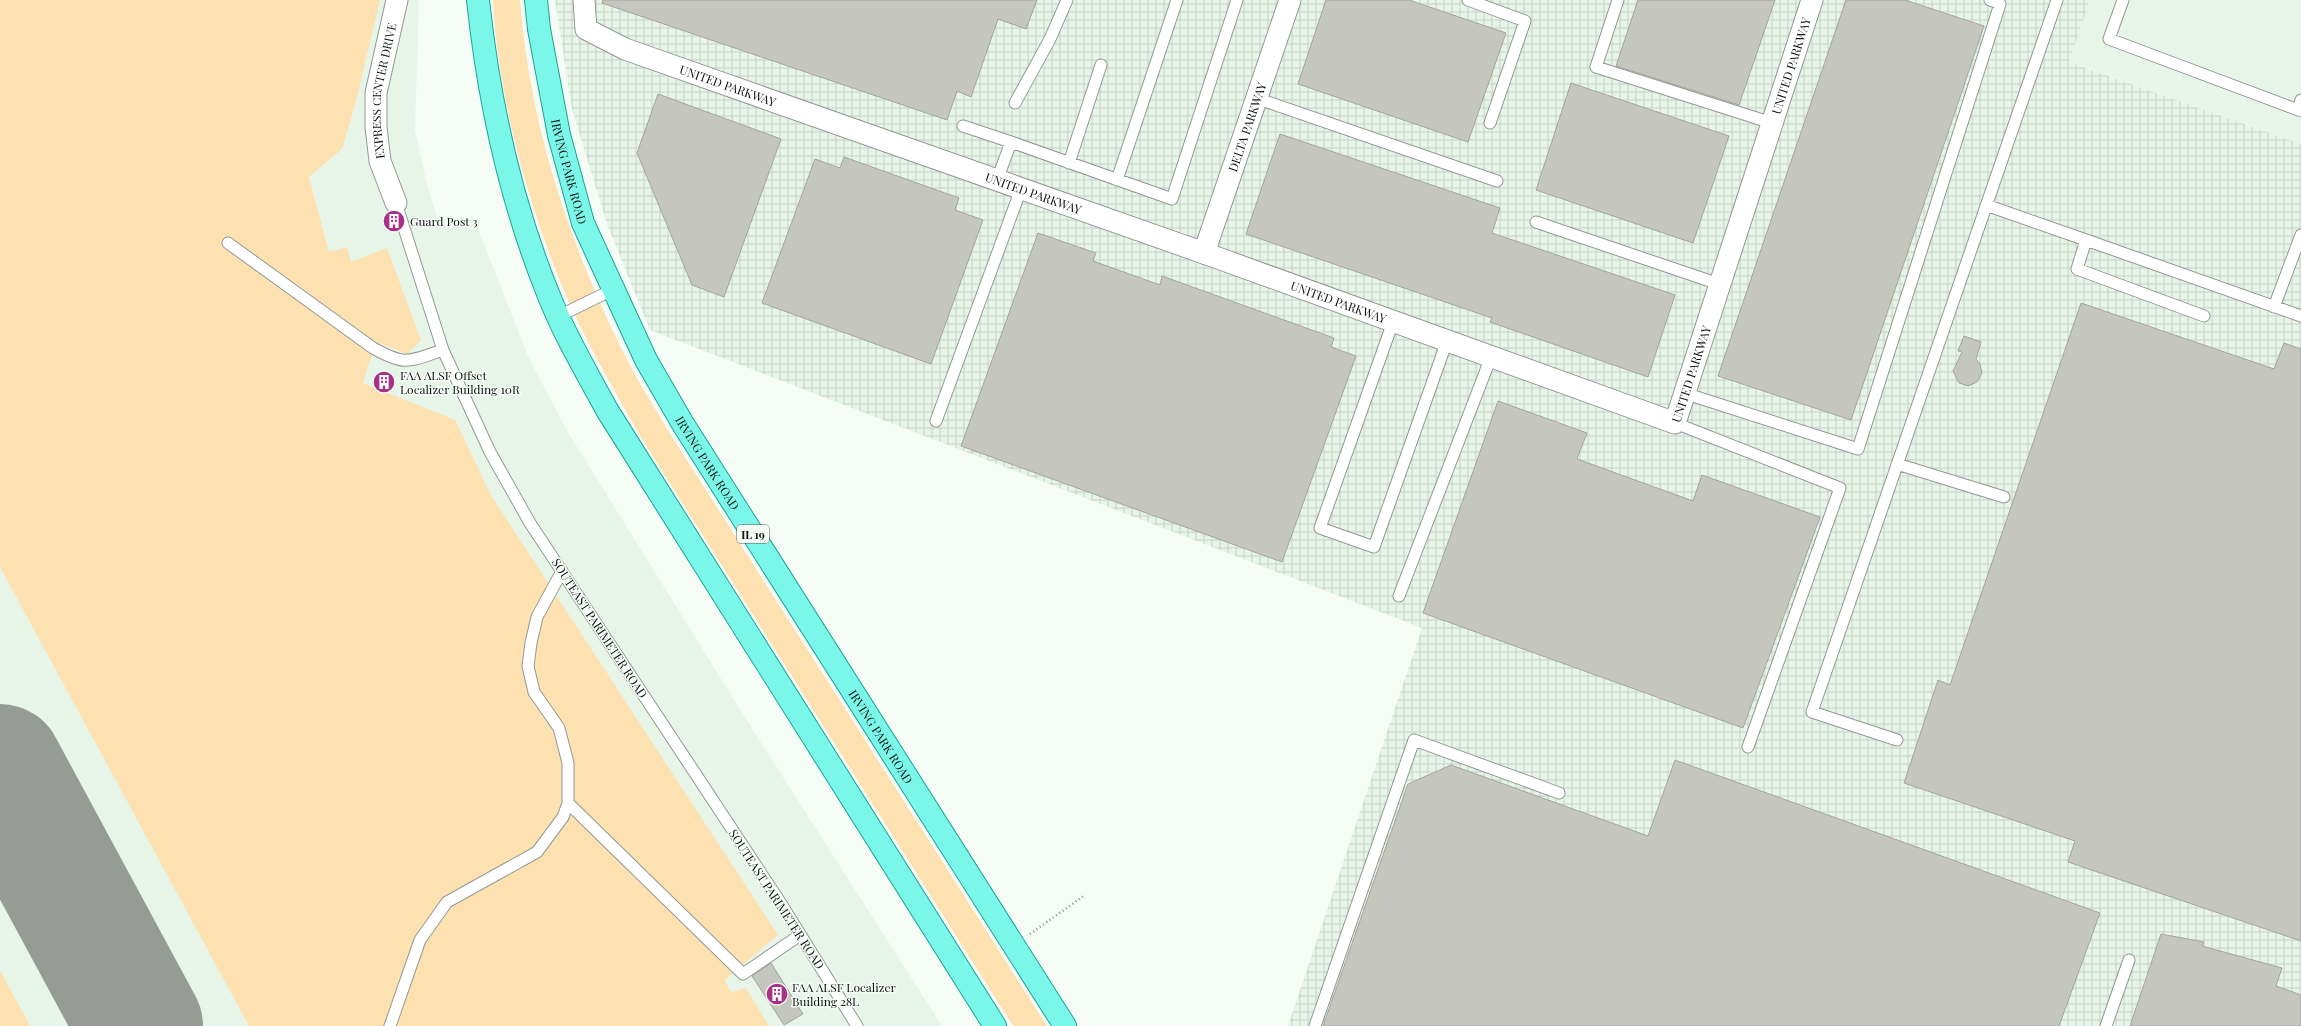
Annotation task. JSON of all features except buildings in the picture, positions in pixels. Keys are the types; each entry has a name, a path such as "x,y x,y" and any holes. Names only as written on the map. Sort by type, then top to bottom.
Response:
{"main road":[{"path":"478,0 483,43 497,130 523,223 550,297 559,316 607,410 995,1026"},
{"name":"IRVING PARK ROAD","path":"536,0 538,29 559,134 583,223 612,290 646,360 683,424 1065,1026"}],"street":[{"name":"EXPRESS CENTER DRIVE","path":"396,203 380,161 376,127 376,93 397,0"},
{"name":"UNITED PARKWAY","path":"584,0 586,29 625,49 1204,253 1675,423 1812,0"},
{"name":"DELTA PARKWAY","path":"1204,253 1290,0"}],"lane":[{"path":"1015,103 1050,39 1067,0"},
{"path":"1117,180 1177,0"},
{"path":"963,126 1172,199 1238,0"},
{"path":"1468,0 1524,21 1490,123"},
{"path":"1618,0 1596,68 1772,123"},
{"path":"1684,393 1858,449 2000,4 1990,0"},
{"path":"1897,740 1812,712 2057,0"},
{"path":"2123,0 2110,39 2300,107"},
{"path":"1070,163 1101,65"},
{"path":"1256,98 1497,181"},
{"path":"997,180 1011,142"},
{"path":"936,421 1021,189"},
{"name":"SOUTEAST PARIMETER ROAD","path":"396,203 444,350 490,452 530,524 800,935 857,1026"},
{"path":"1986,205 2301,316"},
{"path":"1536,222 1720,284"},
{"path":"2274,307 2301,235"},
{"path":"2086,240 2077,269 2204,316"},
{"path":"228,243 386,356 406,362 444,350"},
{"path":"559,316 612,290"},
{"path":"1393,322 1320,528 1374,547 1447,341"},
{"path":"1399,596 1491,357"},
{"path":"1675,423 1840,488 1748,747"},
{"path":"1897,464 2004,497"},
{"path":"390,1026 420,940 447,902 537,852 563,817 568,803 568,763 559,728 534,692 528,666 531,643 537,617 562,571"},
{"path":"1315,1026 1414,740 1559,793"},
{"path":"568,803 743,974 800,935"},
{"path":"2106,1026 2129,960"}],"path":[{"path":"1014,945 1085,895"}],"shaded area":[{"path":"0,0 419,0 415,130 428,188 440,226 473,216 528,356 566,429 746,719 942,1026 0,1026"},
{"path":"0,0 380,0 355,105 342,149 309,177 329,252 347,247 351,262 387,248 421,340 407,354 376,342 363,383 455,420 492,497 778,935 725,980 731,992 746,988 769,1026 249,1026 0,567"},
{"path":"493,0 520,0 525,49 534,98 558,193 574,240 593,286 635,375 676,443 1047,1026 1013,1026 640,436 605,374 572,310 554,266 542,234 522,169 513,135 500,68"},
{"path":"555,0 2090,0 2069,62 2301,144 2301,1026 1288,1026 1422,628 650,330 607,224 572,109"},
{"path":"2090,0 2301,0 2301,144 2068,61"},
{"path":"0,970 30,1026 0,1026"}],"taxiway":[{"path":"117,984 133,1026"}],"runway":[{"path":"0,767 140,1026"}],"place":[{"name":"Guard Post 3","path":"394,221"},
{"name":"FAA ALSF Offset Localizer Building 10R","path":"384,382"},
{"name":"FAA ALSF Localizer Building 28L","path":"777,994"}]}
